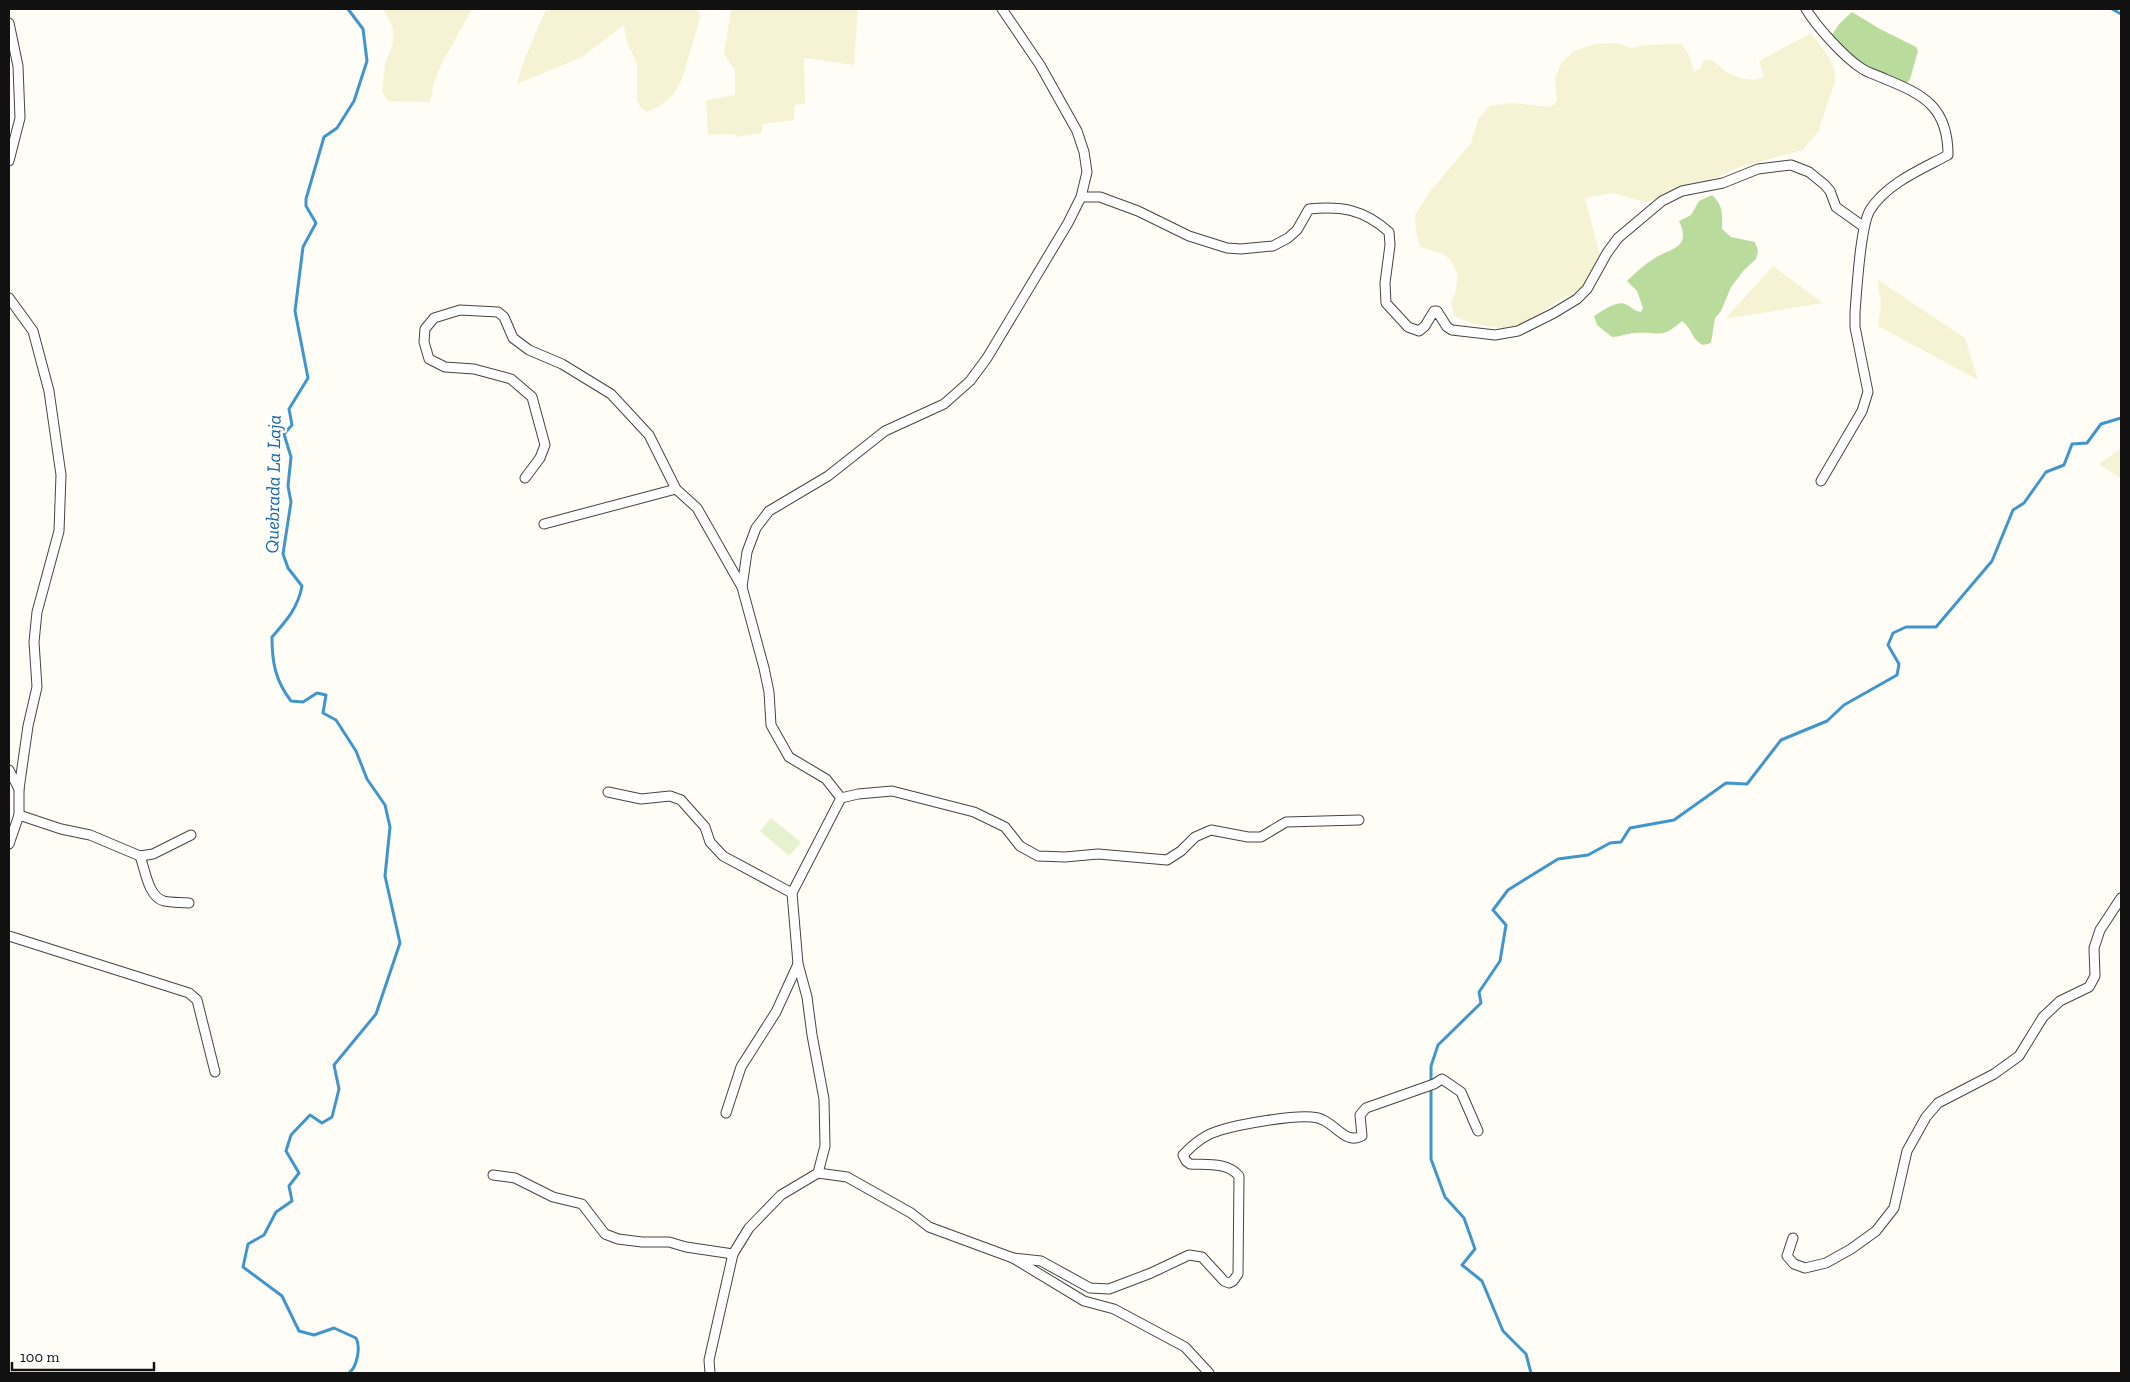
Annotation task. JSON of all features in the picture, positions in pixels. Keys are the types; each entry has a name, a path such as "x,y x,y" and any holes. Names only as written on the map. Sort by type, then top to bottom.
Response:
{"street":[{"path":"742,587 750,544 756,528 769,511 828,476 885,432 944,404 970,382 1008,324 1068,223 1081,197 1087,172 1078,131 1040,65 1002,9"},
{"path":"1806,9 1822,30 1860,68 1911,90 1933,105 1945,131 1948,155 1907,177 1884,195 1871,209 1864,227 1855,312 1855,327 1868,392 1862,411 1821,480"},
{"path":"9,23 18,66 20,118 9,158"},
{"path":"1081,197 1100,197 1138,211 1189,236 1227,248 1241,249 1272,246 1288,238 1297,230 1309,209 1353,209 1379,224 1388,232 1390,245 1384,283 1386,303 1408,327 1419,331 1425,326 1434,311 1437,311 1447,327 1452,330 1494,335 1518,331 1577,299 1587,289 1607,253 1618,238 1662,201 1682,191 1723,183 1758,169 1791,165 1809,172 1825,185 1836,207 1864,227"},
{"path":"9,298 33,331 49,391 61,476 59,531 37,612 34,642 37,687 28,726 19,789 18,815 9,844"},
{"path":"525,478 540,458 545,445 532,397 511,379 474,368 445,367 429,359 424,342 425,329 434,318 460,310 498,312 504,317 513,338 528,350 562,364 611,394 649,435 676,489 697,508 742,587 764,668 769,692 771,725 789,757 826,779 841,798"},
{"path":"544,524 676,489"},
{"path":"9,770 19,789"},
{"path":"818,1173 825,1146 824,1099 807,997 798,964 792,893 841,798 858,794 892,791 974,812 1005,827 1020,846 1038,856 1098,854 1167,860 1181,851 1195,837 1211,830 1248,837 1261,837 1286,822 1359,820"},
{"path":"608,792 641,799 670,796 681,800 705,827 710,842 723,856 792,893"},
{"path":"18,815 61,829 90,835 140,856 153,854 191,835"},
{"path":"140,856 152,892 156,897 163,901 188,903"},
{"path":"1793,1238 1787,1256 1794,1264 1805,1268 1826,1263 1851,1249 1876,1231 1894,1208 1907,1151 1926,1116 1938,1103 1994,1074 2019,1056 2043,1017 2060,1001 2089,987 2095,976 2094,948 2100,930 2121,898"},
{"path":"9,936 189,993 196,1000 215,1072"},
{"path":"726,1113 741,1067 776,1012 798,964"},
{"path":"1013,1258 1041,1261 1090,1288 1109,1289 1151,1273 1189,1255 1202,1257 1224,1281 1229,1283 1234,1281 1238,1274 1239,1176 1232,1169 1224,1166 1190,1164 1183,1155 1192,1145 1220,1130 1314,1116 1331,1124 1349,1139 1354,1140 1362,1136 1360,1115 1366,1108 1434,1084 1442,1079 1461,1092 1478,1131"},
{"path":"710,1373 709,1360 733,1254 749,1228 781,1195 818,1173 847,1177 888,1198 929,1227 1013,1258 1084,1302 1114,1309 1185,1347 1209,1373"},
{"path":"493,1175 515,1178 553,1197 582,1204 606,1234 618,1239 642,1242 669,1242 686,1247 733,1254"}],"shaded area":[{"path":"383,9 472,9 441,65 434,82 430,102 388,101 382,91 385,65 393,43 393,28"},
{"path":"546,9 698,9 700,18 682,79 673,95 660,106 647,112 641,108 637,101 637,64 627,42 624,25 582,57 517,84 523,63"},
{"path":"731,9 858,9 854,65 804,58 805,104 795,105 794,120 763,124 762,133 736,137 735,134 708,135 706,100 735,95 735,70 724,54"},
{"path":"1811,33 1829,57 1835,72 1835,81 1818,132 1803,150 1737,168 1716,178 1676,190 1661,199 1645,202 1612,193 1585,198 1600,255 1584,286 1575,294 1560,299 1530,321 1513,330 1474,324 1454,316 1451,303 1455,294 1458,276 1452,262 1444,254 1420,247 1416,232 1415,215 1429,193 1471,143 1479,117 1490,106 1511,103 1551,107 1557,101 1555,78 1562,62 1574,51 1595,44 1617,43 1632,48 1645,45 1682,44 1689,55 1694,72 1700,69 1704,60 1712,60 1728,73 1740,78 1754,80 1764,77 1759,61"},
{"path":"1773,266 1823,303 1725,319"},
{"path":"1877,279 1965,338 1978,380 1878,326 1881,304"},
{"path":"2121,448 2121,479 2099,464"}],"green space":[{"path":"1852,12 1916,47 1918,51 1910,79 1905,85 1859,62 1831,36 1840,23"},
{"path":"1712,195 1719,203 1722,215 1722,229 1731,237 1755,242 1758,251 1756,259 1744,270 1731,287 1721,311 1715,318 1711,343 1703,345 1699,342 1682,321 1664,333 1632,333 1612,337 1597,325 1594,316 1619,303 1641,312 1643,308 1637,291 1627,281 1651,260 1678,246 1683,237 1679,221 1691,215 1699,201"},
{"path":"771,818 801,842 789,856 760,831"}],"waterway":[{"name":"Quebrada La Laja","path":"348,9 363,29 367,61 354,101 337,128 324,137 306,199 306,206 316,223 303,247 295,311 308,378 289,409 292,425 284,434 291,457 288,486 291,502 283,554 288,568 302,586 298,601 287,620 272,637 272,646 278,678 291,701 303,702 317,693 326,695 323,713 336,720 356,751 367,779 385,805 390,827 385,876 400,943 376,1014 334,1065 339,1089 332,1117 322,1123 310,1115 291,1135 286,1151 299,1173 289,1186 292,1201 276,1212 264,1235 248,1244 243,1267 282,1296 299,1331 314,1335 334,1328 356,1338 358,1346 357,1357 349,1373"},
{"path":"2112,9 2121,14"},
{"path":"1531,1373 1526,1354 1503,1331 1482,1281 1462,1265 1475,1249 1464,1218 1445,1197 1431,1159 1431,1066 1438,1045 1481,1003 1479,992 1500,961 1506,925 1493,910 1508,890 1558,859 1588,855 1610,843 1621,842 1630,828 1674,820 1726,783 1747,784 1781,740 1827,721 1844,705 1897,675 1899,664 1888,645 1893,633 1906,627 1936,627 1992,561 2013,510 2024,503 2046,472 2064,465 2072,444 2087,443 2101,424 2121,418"}]}
